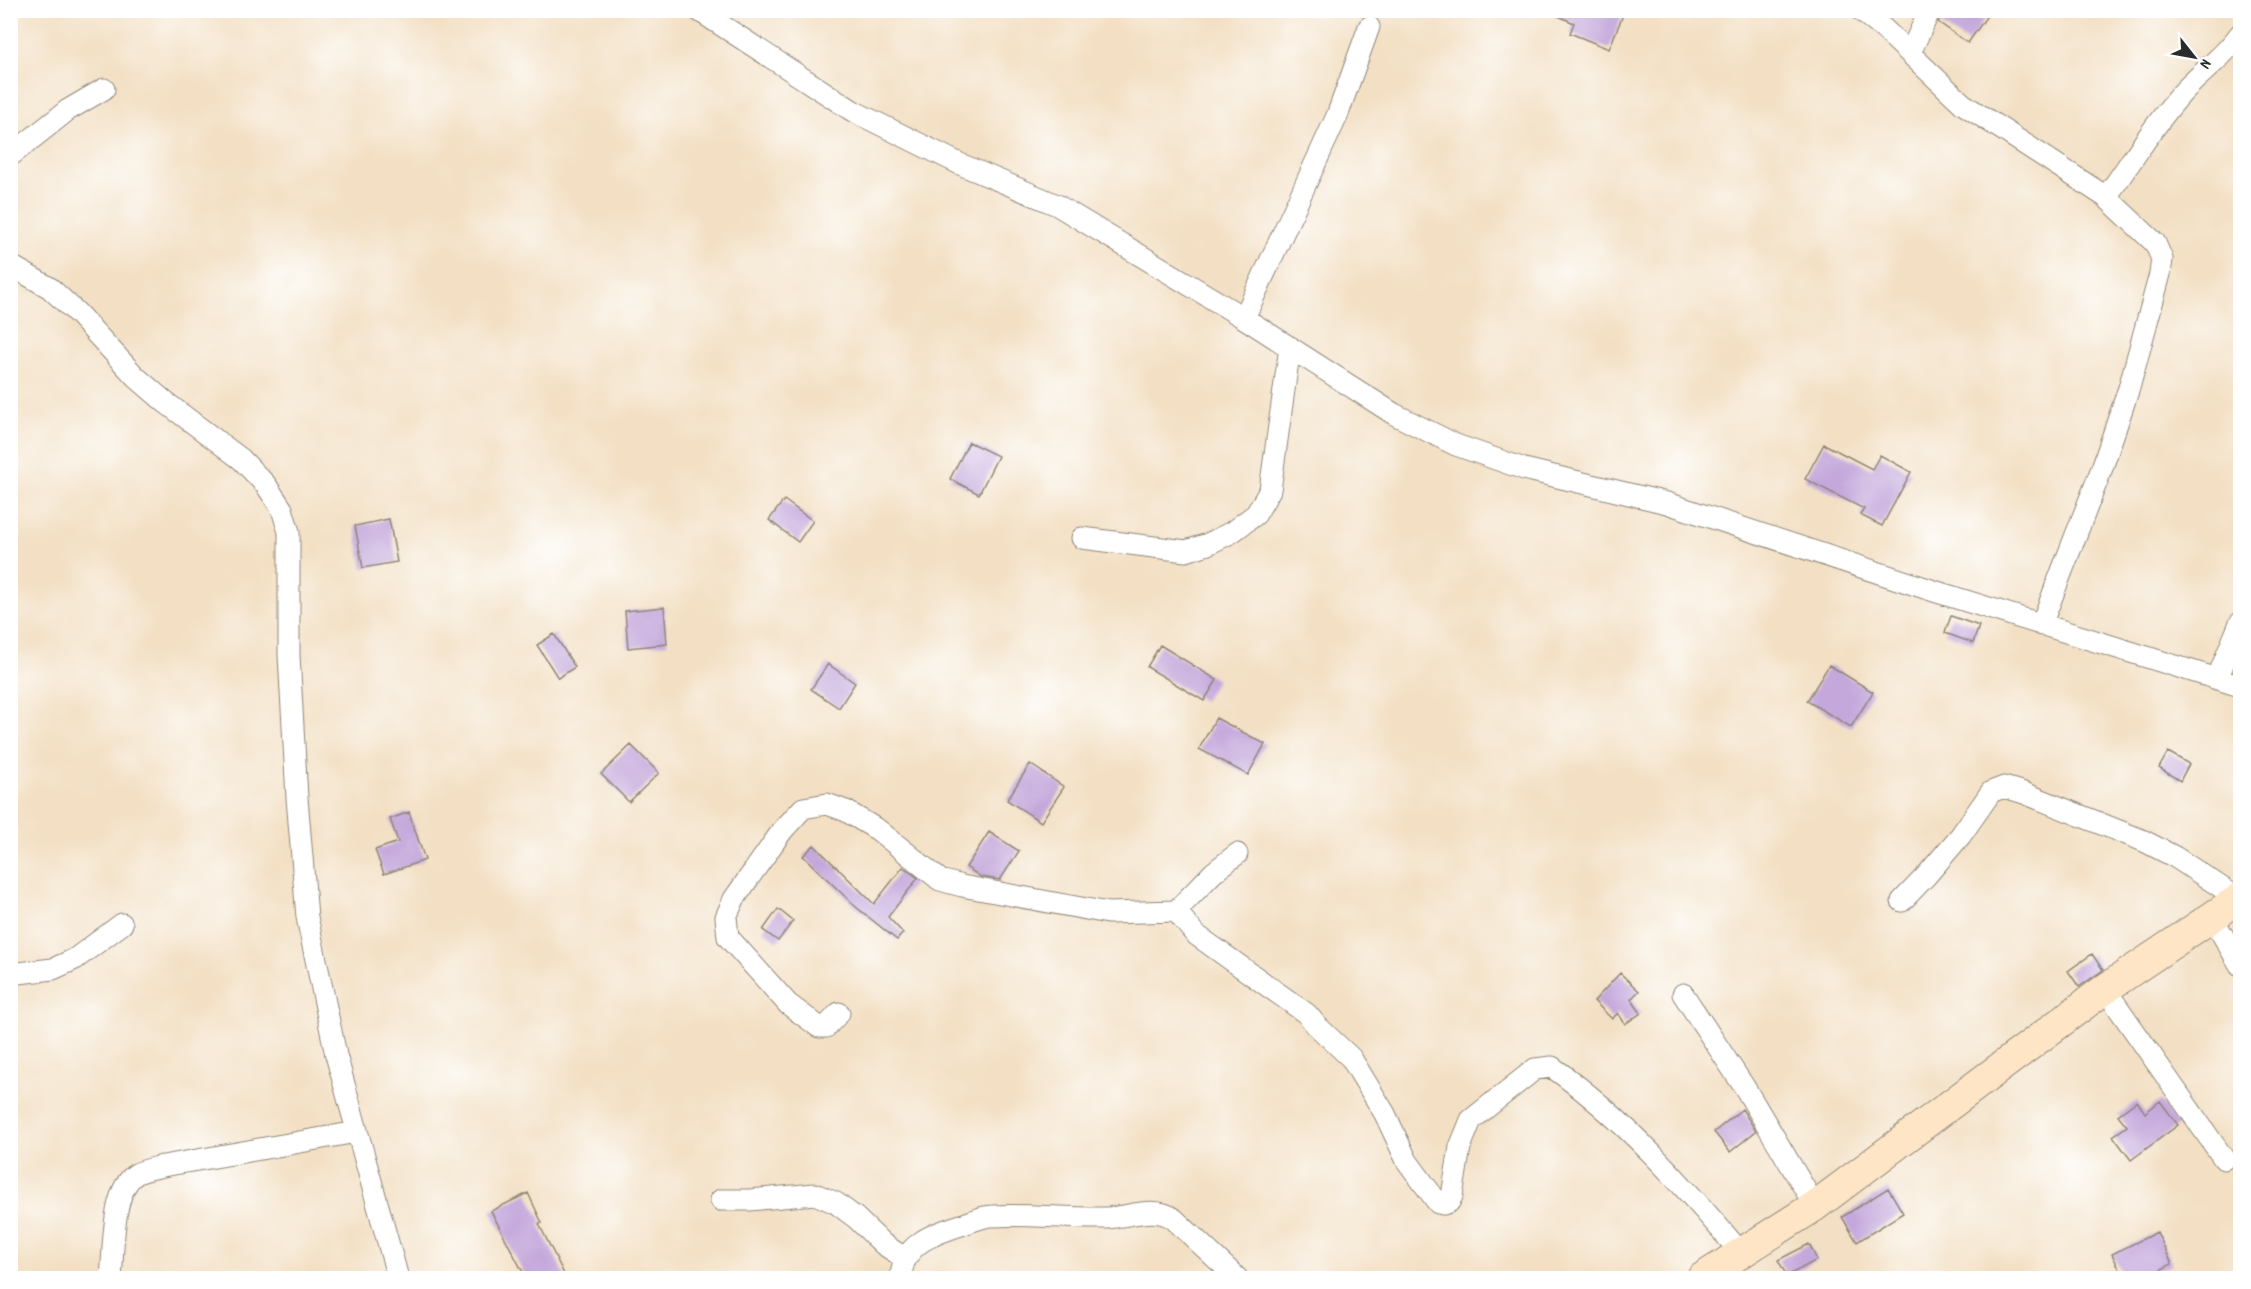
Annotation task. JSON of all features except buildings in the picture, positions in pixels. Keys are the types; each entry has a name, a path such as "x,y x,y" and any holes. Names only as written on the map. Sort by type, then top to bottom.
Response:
{"main road":[{"path":"1702,1278 1815,1206 2105,989 2240,898"}],"street":[{"path":"698,10 853,111 960,164 1057,205 1244,318 1394,414 1456,445 1524,469 1667,503 2040,625 2241,686"},
{"path":"1860,10 1886,30 1963,104 2106,197 2155,243 2162,259 2129,388 2102,468 2040,625"},
{"path":"1910,53 1930,10"},
{"path":"1244,318 1336,116 1369,27"},
{"path":"2106,197 2169,108 2230,49 2241,34"},
{"path":"10,156 69,110 104,89"},
{"path":"10,265 50,288 78,314 143,384 241,459 266,485 282,509 289,532 289,655 297,798 307,916 336,1055 398,1278"},
{"path":"1082,538 1186,550 1208,544 1232,532 1256,514 1270,490 1290,347"},
{"path":"2217,679 2241,623"},
{"path":"1902,901 1961,835 1991,792 2004,787 2144,841 2175,857 2240,898"},
{"path":"839,1013 826,1027 819,1027 808,1020 788,1004 728,937 726,917 734,899 782,831 803,808 827,804 846,811 878,830 940,880 1108,913 1176,911 1214,872 1237,854"},
{"path":"1176,911 1195,934 1307,1014 1351,1058 1381,1106 1407,1161 1438,1203 1449,1202 1452,1196 1460,1147 1471,1120 1535,1069 1552,1066 1638,1141 1687,1190 1741,1254"},
{"path":"2212,917 2241,965"},
{"path":"10,974 53,969 75,959 122,924"},
{"path":"2105,989 2224,1159"},
{"path":"1683,994 1744,1088 1815,1206"},
{"path":"111,1278 118,1203 125,1184 137,1174 163,1166 357,1132"},
{"path":"721,1200 750,1200 815,1194 836,1203 856,1218 883,1244 903,1269 916,1245 931,1234 989,1216 1110,1218 1149,1212 1166,1213 1237,1278"}]}
